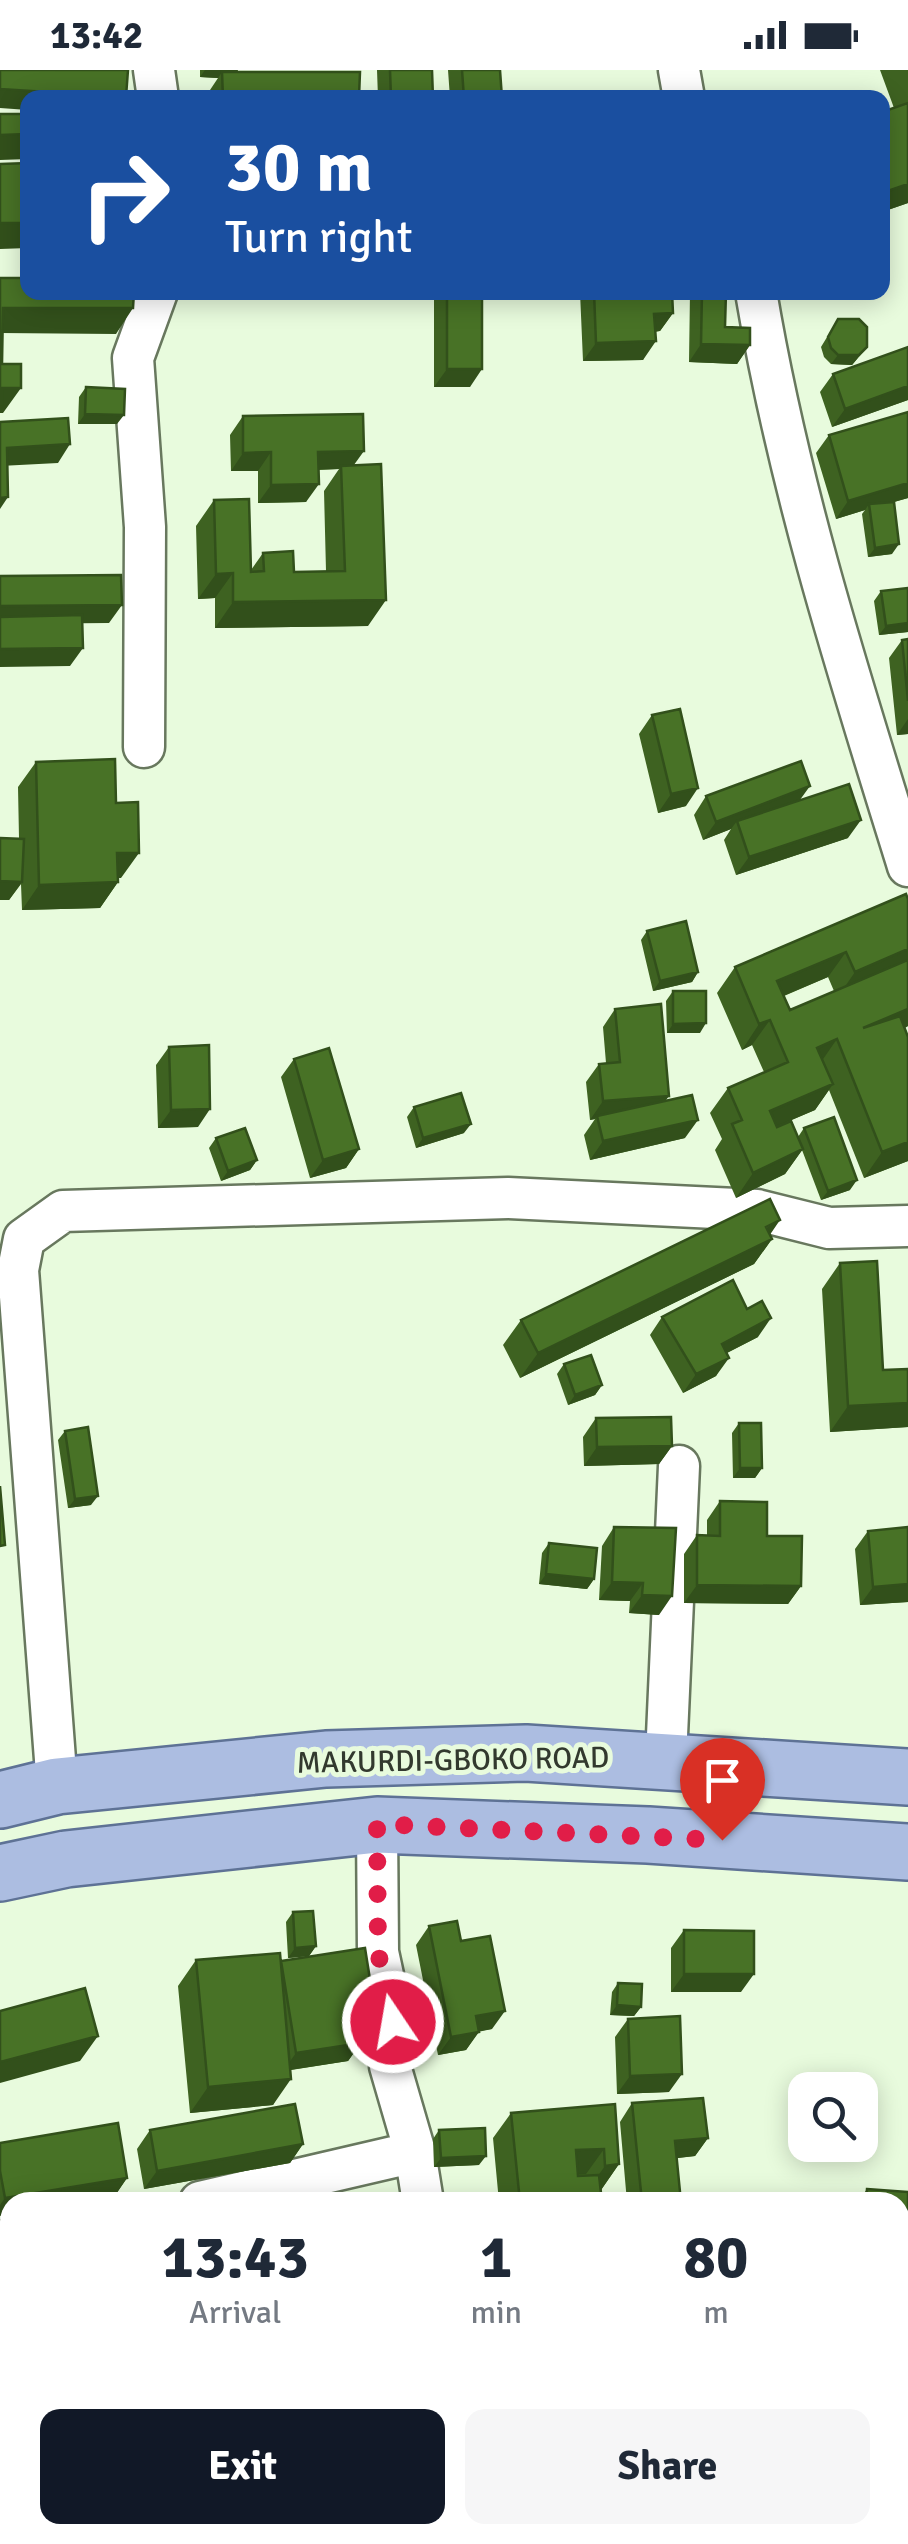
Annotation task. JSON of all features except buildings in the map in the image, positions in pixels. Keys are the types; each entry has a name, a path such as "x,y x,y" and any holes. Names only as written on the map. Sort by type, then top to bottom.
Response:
{"main road":[{"name":"MAKURDI-GBOKO ROAD","path":"0,1800 57,1786 326,1758 526,1753 666,1758 908,1776"},
{"path":"0,1874 66,1860 377,1824 648,1835 908,1852"}],"street":[{"path":"144,748 145,527 133,358 154,300"},
{"path":"757,300 774,395 806,534 908,866"},
{"path":"57,1786 18,1270 24,1239 64,1211 508,1198 756,1210 829,1228 908,1226"},
{"path":"666,1758 679,1466"},
{"path":"377,1824 378,1952 393,2022 390,2066 415,2152 421,2192"},
{"path":"243,2192 415,2152"}],"route":[{"path":"393,2022 378,1952 377,1824 722,1840"}]}
